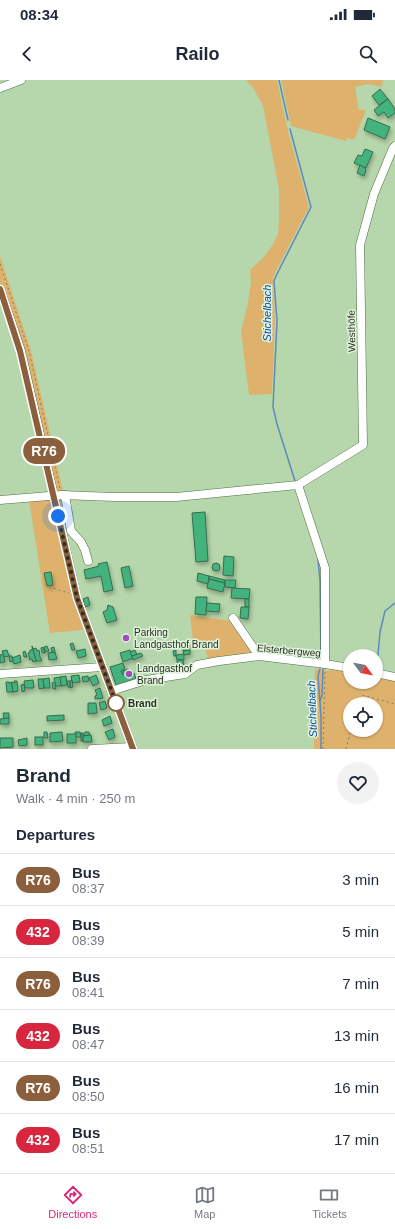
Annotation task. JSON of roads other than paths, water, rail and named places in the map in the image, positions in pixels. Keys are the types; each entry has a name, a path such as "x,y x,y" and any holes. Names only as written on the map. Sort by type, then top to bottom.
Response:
{"street":[{"path":"0,88 21,80"},
{"name":"Westhöfe","path":"298,485 363,446 360,245 374,194 395,146"},
{"path":"0,289 7,298 11,310 76,592 132,748 92,749"},
{"path":"0,500 53,495 176,497 298,485 325,568 325,664"},
{"path":"65,495 71,530 81,542 88,561"},
{"path":"233,618 259,656"},
{"name":"Elsterbergweg","path":"111,691 146,680 184,674 197,665 259,656 343,667"},
{"path":"0,674 102,667"},
{"path":"383,674 395,677"}],"waterway":[{"name":"Stichelbach","path":"279,80 288,120"},
{"name":"Stichelbach","path":"290,129 311,207 274,281 277,321 273,407 295,481"},
{"name":"Stichelbach","path":"318,559 320,581 321,658"},
{"path":"378,649 380,632 385,611 395,603"},
{"name":"Stichelbach","path":"320,669 318,676 321,717 321,749"},
{"name":"Stichelbach","path":"320,701 322,695 323,669"}],"place":[{"name":"Parking Landgasthof Brand","path":"126,638"},
{"name":"Landgasthof Brand","path":"129,674"},
{"name":"Brand","path":"116,703"}]}
